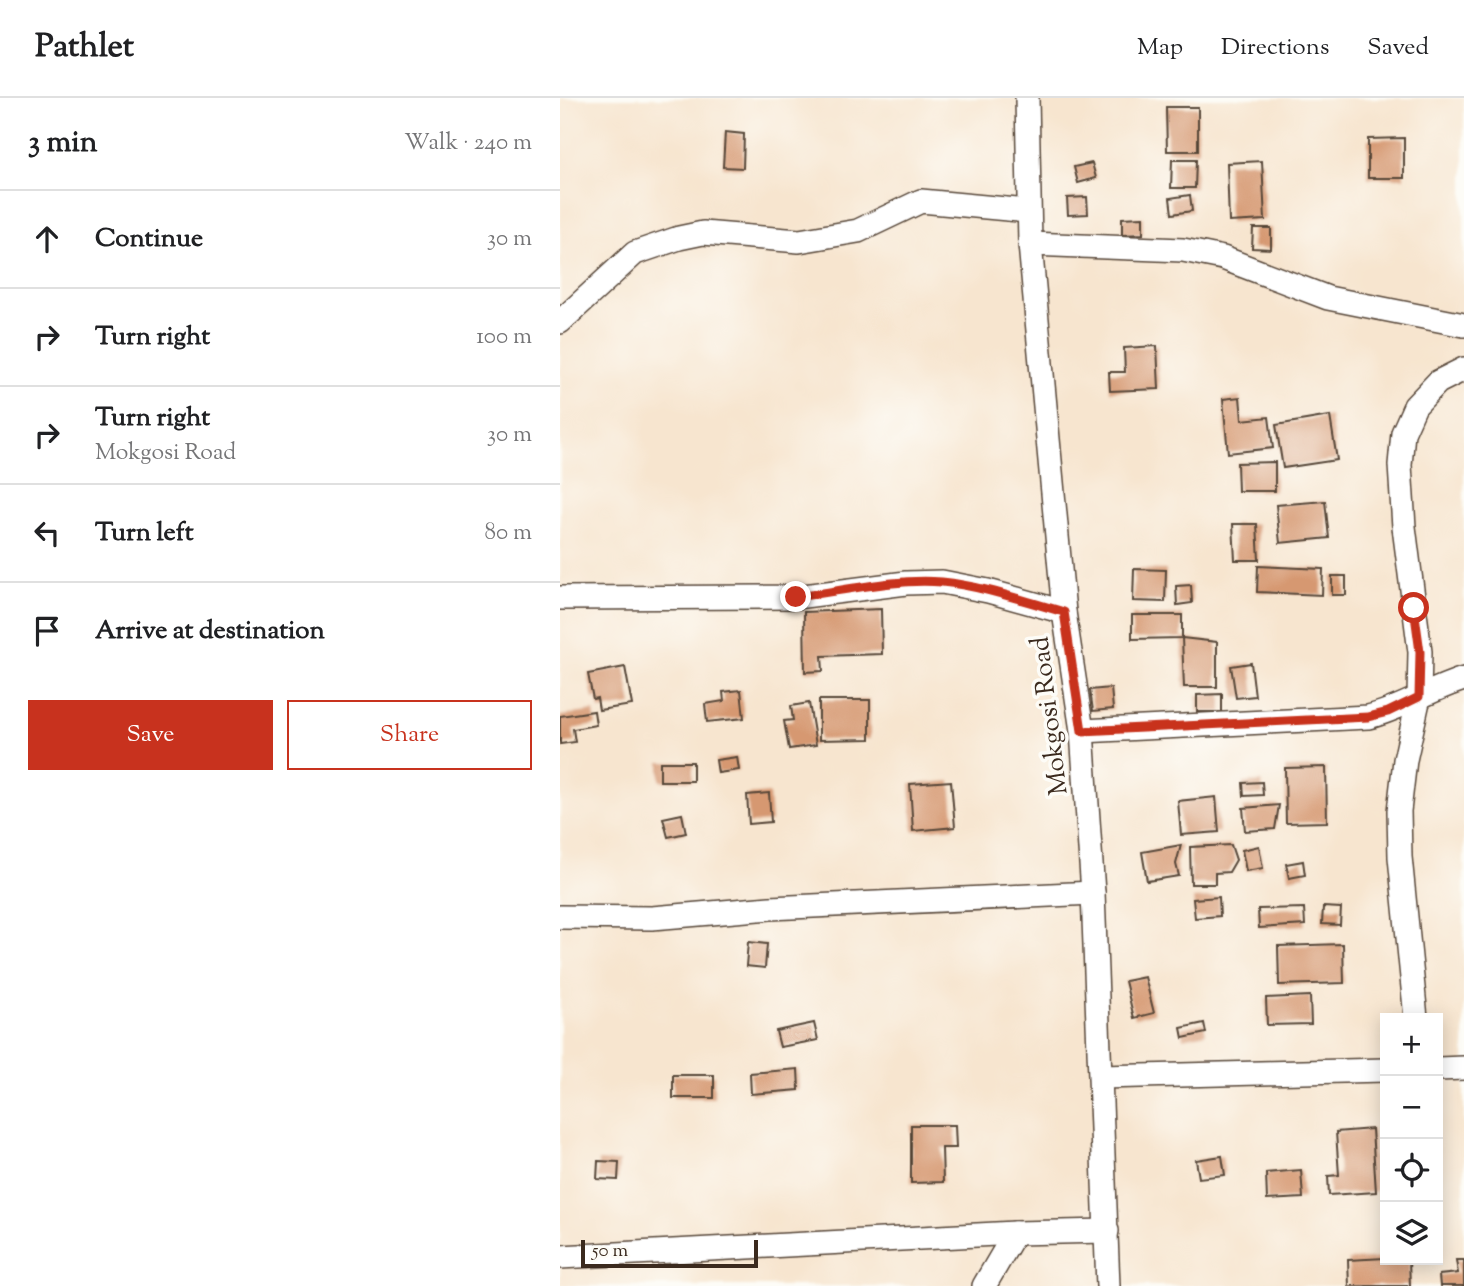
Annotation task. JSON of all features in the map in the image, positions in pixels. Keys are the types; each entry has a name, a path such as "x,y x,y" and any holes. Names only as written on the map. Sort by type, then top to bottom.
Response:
{"street":[{"name":"Mokgosi Road","path":"1027,98 1030,244 1064,612 1082,731 1093,893 1108,1286"},
{"path":"560,322 635,253 679,238 703,233 799,241 858,232 921,201 1028,211"},
{"path":"1030,244 1183,250 1223,258 1328,298 1464,325"},
{"path":"1416,1013 1399,811 1405,760 1419,697 1420,652 1400,466 1403,433 1415,406 1438,382 1464,369"},
{"path":"560,598 796,597 905,583 942,582 988,591 1064,612"},
{"path":"1082,731 1368,717 1388,712 1438,687 1464,679"},
{"path":"560,917 652,918 770,908 1093,893"},
{"path":"1443,1069 1464,1068"},
{"path":"1101,1077 1380,1070"},
{"path":"560,1257 1015,1233 1107,1231"},
{"path":"984,1286 1015,1233"}],"building":[{"path":"1166,107 1198,107 1198,151 1167,151"},
{"path":"725,132 744,134 743,168 723,167"},
{"path":"1404,138 1404,178 1368,178 1368,139"},
{"path":"1172,160 1196,160 1195,188 1171,188"},
{"path":"1262,161 1265,220 1229,222 1227,163"},
{"path":"1092,163 1096,178 1078,183 1074,167"},
{"path":"1190,195 1192,211 1172,214 1170,198"},
{"path":"1087,197 1088,214 1068,215 1067,198"},
{"path":"1143,217 1143,234 1122,235 1122,218"},
{"path":"1253,228 1271,228 1271,249 1252,248"},
{"path":"1157,346 1159,389 1110,391 1109,372 1125,372 1124,348"},
{"path":"1240,397 1242,420 1269,417 1273,448 1228,453 1223,399"},
{"path":"1330,416 1337,460 1283,468 1276,425"},
{"path":"1275,462 1275,491 1238,491 1237,463"},
{"path":"1325,501 1329,538 1280,543 1276,505"},
{"path":"1233,524 1257,524 1259,560 1235,560"},
{"path":"1258,566 1323,569 1322,595 1257,592"},
{"path":"1134,569 1166,570 1165,602 1133,601"},
{"path":"1332,576 1346,576 1346,595 1332,595"},
{"path":"1191,585 1192,603 1177,605 1176,586"},
{"path":"881,609 882,654 822,656 823,671 805,672 804,612"},
{"path":"1132,615 1182,615 1182,638 1132,639"},
{"path":"1182,638 1217,642 1217,687 1184,687"},
{"path":"1251,663 1255,696 1236,698 1231,666"},
{"path":"625,667 632,705 599,710 597,698 593,699 588,674"},
{"path":"1111,688 1113,709 1093,711 1090,690"},
{"path":"741,690 744,718 707,722 705,704 724,701 723,692"},
{"path":"1222,694 1222,712 1197,712 1197,695"},
{"path":"819,700 870,700 870,739 819,740"},
{"path":"809,703 816,745 789,749 784,721 793,720 791,706"},
{"path":"594,711 596,725 573,729 575,742 560,744 560,716"},
{"path":"737,757 739,770 718,773 716,760"},
{"path":"660,762 693,762 693,781 660,781"},
{"path":"1326,767 1327,822 1286,823 1285,768"},
{"path":"951,781 955,827 913,831 910,784"},
{"path":"1262,782 1263,795 1244,796 1243,783"},
{"path":"769,793 771,822 749,824 747,795"},
{"path":"1216,797 1219,832 1181,835 1178,801"},
{"path":"1279,805 1275,829 1245,831 1243,808"},
{"path":"682,814 686,833 668,837 663,818"},
{"path":"1181,845 1176,864 1179,876 1147,881 1142,852"},
{"path":"1231,845 1236,860 1229,872 1215,873 1215,884 1191,884 1190,847"},
{"path":"1259,846 1263,868 1246,871 1242,850"},
{"path":"1303,861 1305,875 1289,878 1286,864"},
{"path":"1219,897 1220,916 1195,918 1193,899"},
{"path":"1323,907 1341,908 1340,925 1322,924"},
{"path":"1304,908 1305,925 1259,928 1258,909"},
{"path":"748,942 767,944 765,968 746,966"},
{"path":"1343,944 1344,983 1279,985 1278,946"},
{"path":"1145,977 1154,1013 1134,1018 1125,981"},
{"path":"1310,996 1311,1024 1267,1025 1266,998"},
{"path":"814,1023 818,1040 780,1047 776,1031"},
{"path":"1204,1023 1206,1033 1183,1038 1181,1028"},
{"path":"798,1069 799,1090 751,1094 750,1073"},
{"path":"673,1075 714,1075 714,1098 673,1098"},
{"path":"911,1125 955,1125 956,1148 942,1148 943,1182 911,1183"},
{"path":"1372,1129 1376,1192 1329,1195 1328,1176 1339,1175 1336,1132"},
{"path":"1222,1156 1225,1175 1199,1178 1196,1160"},
{"path":"598,1161 619,1162 618,1180 597,1179"},
{"path":"1301,1170 1303,1198 1267,1200 1266,1173"},
{"path":"1380,1258 1380,1265 1409,1265 1410,1286 1349,1286 1348,1260"},
{"path":"1456,1260 1464,1260 1464,1286 1440,1286 1439,1275 1458,1273"}],"route":[{"path":"796,597 905,583 942,582 988,591 1064,612 1082,731 1368,717 1388,712 1419,697 1420,652 1414,608"}]}
